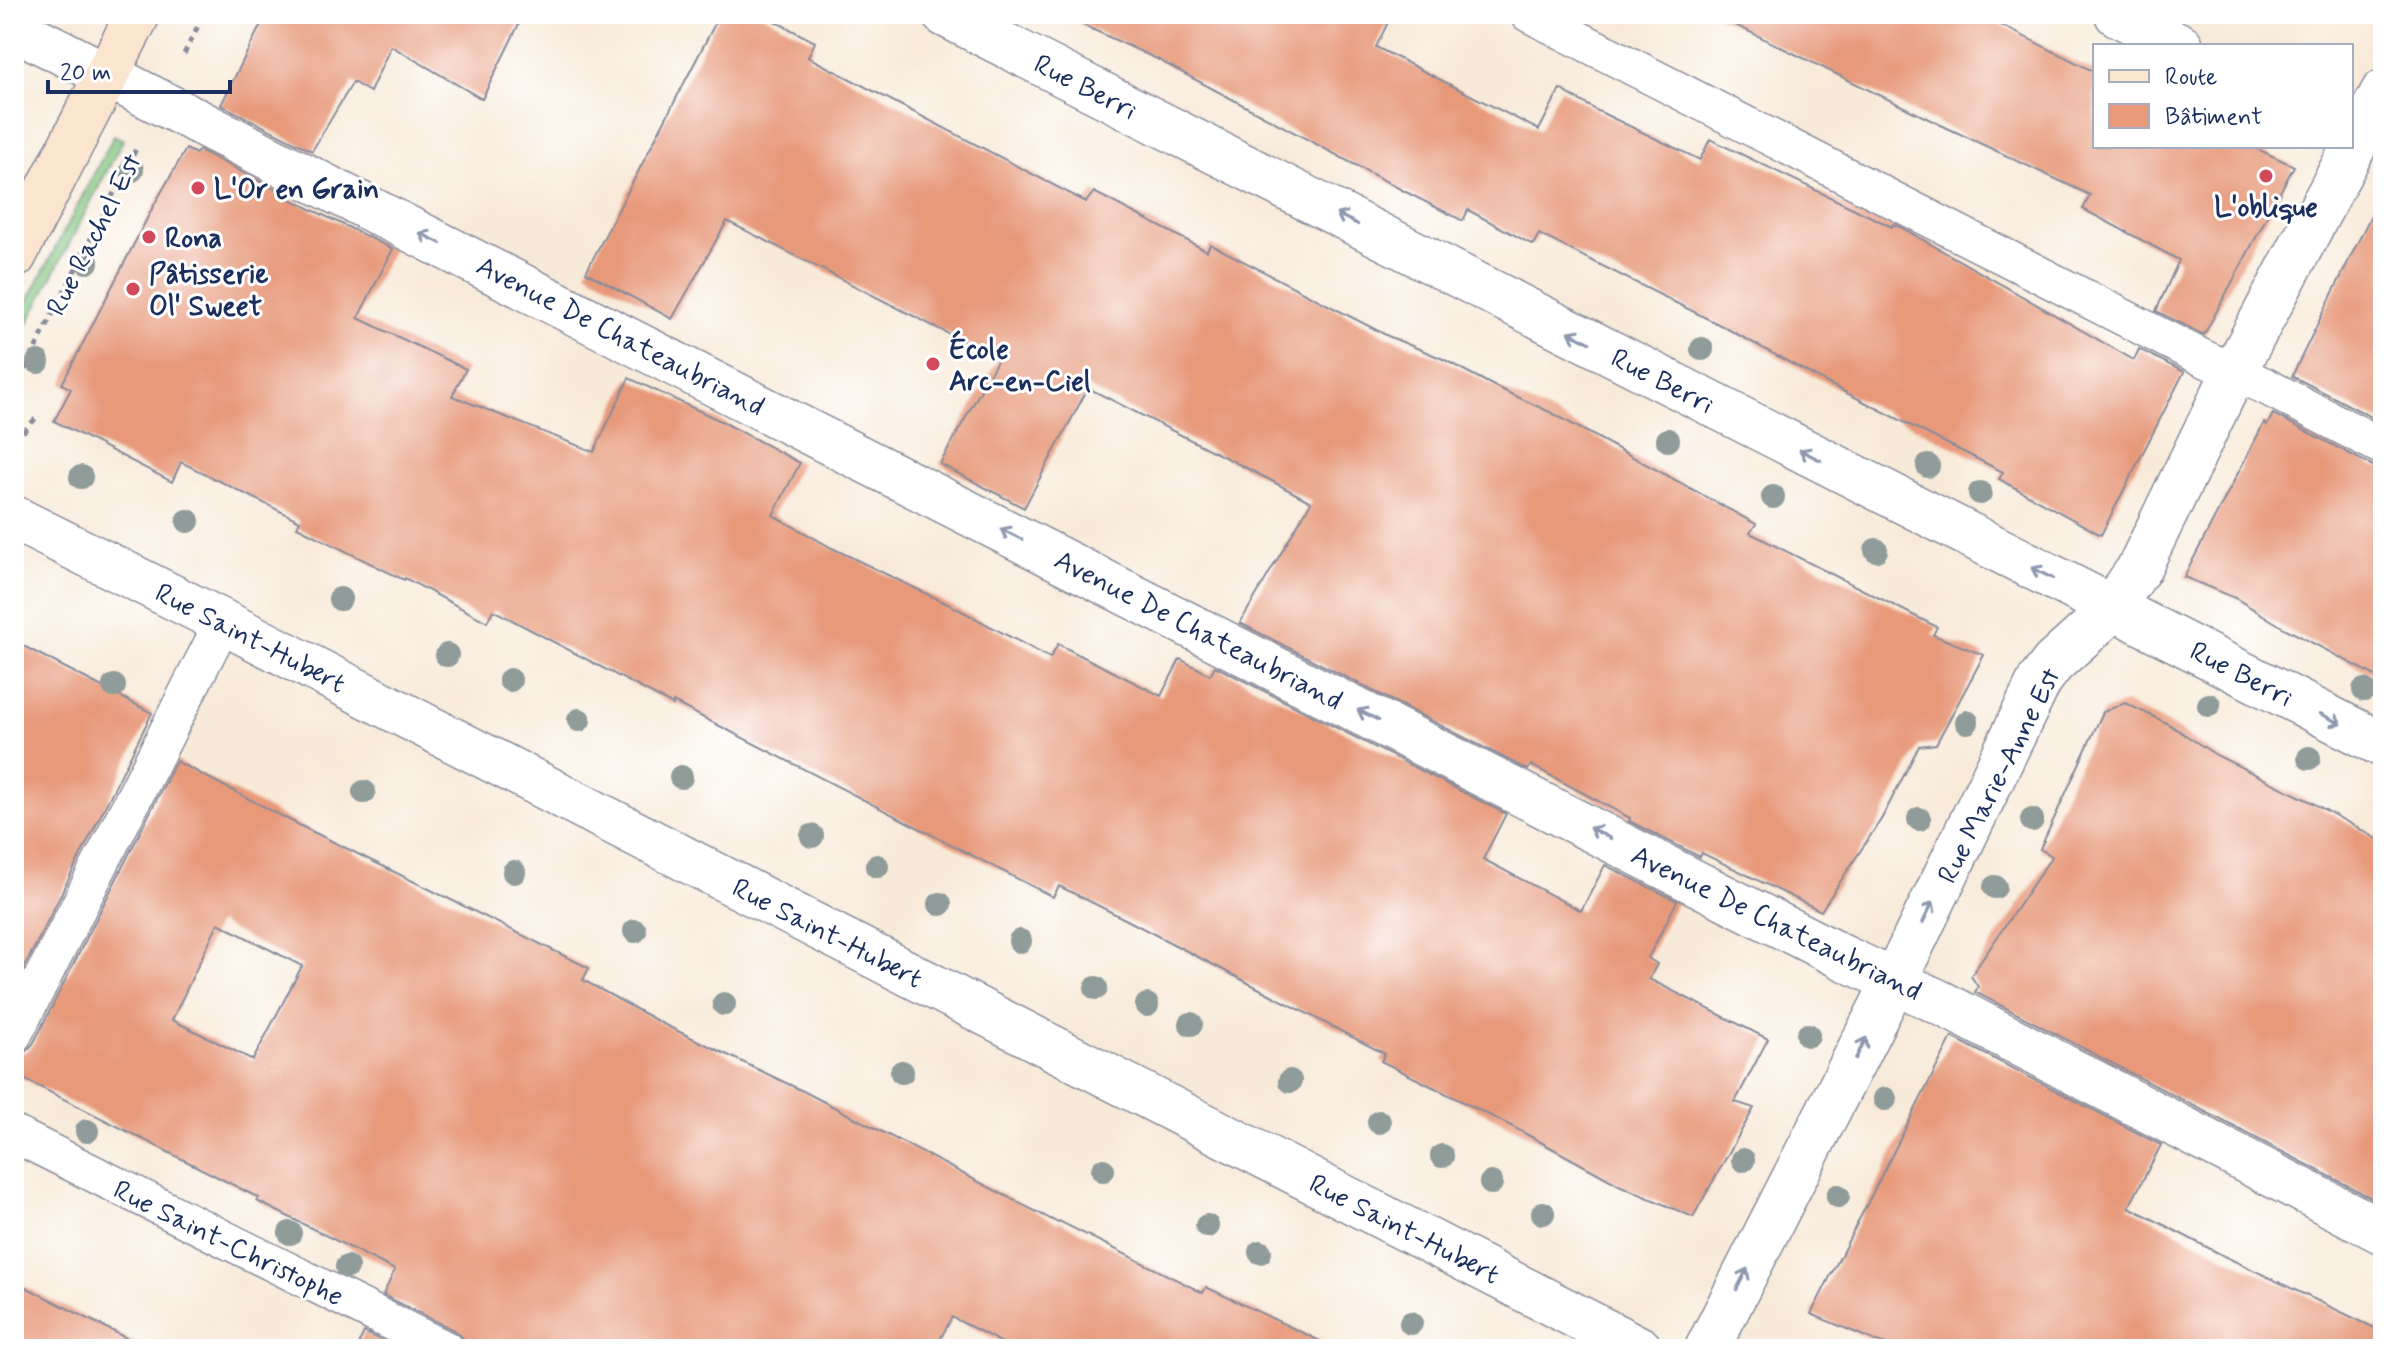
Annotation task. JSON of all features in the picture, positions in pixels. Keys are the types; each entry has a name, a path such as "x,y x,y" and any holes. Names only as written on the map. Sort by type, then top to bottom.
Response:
{"main road":[{"path":"14,256 138,14"}],"street":[{"name":"Rue Berri","path":"944,14 2383,745"},
{"path":"2117,14 2177,44"},
{"name":"Avenue De Chateaubriand","path":"14,28 1894,982 1943,1004 2383,1232"},
{"name":"Rue Marie-Anne Est","path":"1707,1349 1894,982 2040,680 2053,663 2112,608 2138,570 2234,372 2365,138 2383,92"},
{"name":"Rue Saint-Hubert","path":"14,518 223,622 1640,1349"}],"lane":[{"path":"1529,14 2383,447"},
{"path":"14,1034 223,622"},
{"name":"Rue Saint-Christophe","path":"14,1134 445,1349"}],"path":[{"path":"178,66 204,14"},
{"name":"Rue Rachel Est","path":"14,391 143,135"},
{"path":"23,432 39,415"}],"green space":[{"path":"114,135 123,140 14,350 14,328"}],"building":[{"path":"266,14 524,14 482,99 391,46 370,92 353,82 312,151 221,105"},
{"path":"720,14 761,14 815,42 808,57 1086,202 1094,192 1207,251 1210,244 1388,336 1443,359 1552,413 1756,524 1750,533 1937,627 1933,635 1984,655 1936,744 1919,746 1882,818 1821,911 1702,853 1700,857 1531,765 1528,770 1240,623 1311,502 1268,479 1088,388 1024,508 940,464 998,359 727,221 672,319 586,272"},
{"path":"1059,14 1392,14 1376,47 1539,130 1560,89 1598,111 1700,160 1710,139 1892,227 1893,224 1902,228 2134,360 2139,349 2184,372 2101,535 1999,479 2003,472 1539,234 1533,245 1468,210 1463,221 1157,59"},
{"path":"1713,14 1979,14 2093,71 2093,148 2255,148 2294,166 2204,335 2156,311 2179,260 2083,209 2090,195"},
{"path":"186,149 196,154 199,150 393,249 358,318 466,369 452,396 594,452 629,378 723,422 800,463 773,515 1050,658 1058,644 1161,696 1180,659 1210,675 1215,666 1506,814 1483,859 1581,911 1605,865 1677,901 1648,958 1657,964 1649,979 1768,1039 1735,1102 1754,1108 1693,1217 1621,1186 1515,1128 1381,1061 1385,1054 1125,919 1059,886 1053,897 673,702 673,705 493,610 487,622 405,578 297,527 300,521 181,462 172,482 54,421 71,389 62,384"},
{"path":"2383,191 2383,423 2292,376"},
{"path":"2273,414 2373,466 2383,468 2383,680 2284,628 2235,598 2184,577 2264,423 2267,425"},
{"path":"14,641 152,713 14,988"},
{"path":"2125,703 2167,723 2216,755 2383,842 2383,1204 1975,992 1978,987 1971,976 2052,856 2040,849 2103,712"},
{"path":"176,761 589,968 583,980 663,1024 805,1092 1058,1223 1203,1293 1206,1287 1337,1349 1014,1349 952,1317 935,1349 466,1349 463,1338 454,1330 383,1295 395,1270 14,1074 14,1055 25,1052 33,1044","holes":["218,923 302,966 253,1060 172,1020"]},
{"path":"1952,1037 2161,1145 2129,1207 2383,1332 2383,1349 1895,1349 1811,1314"},
{"path":"14,1281 51,1300 148,1349 14,1349"},
{"path":"364,1332 398,1349 356,1349"}],"place":[{"name":"L'oblique","path":"2266,176"},
{"name":"L'Or en Grain","path":"198,188"},
{"name":"Rona","path":"149,237"},
{"name":"Pâtisserie Ol' Sweet","path":"133,289"},
{"name":"École Arc-en-Ciel","path":"933,364"}]}
